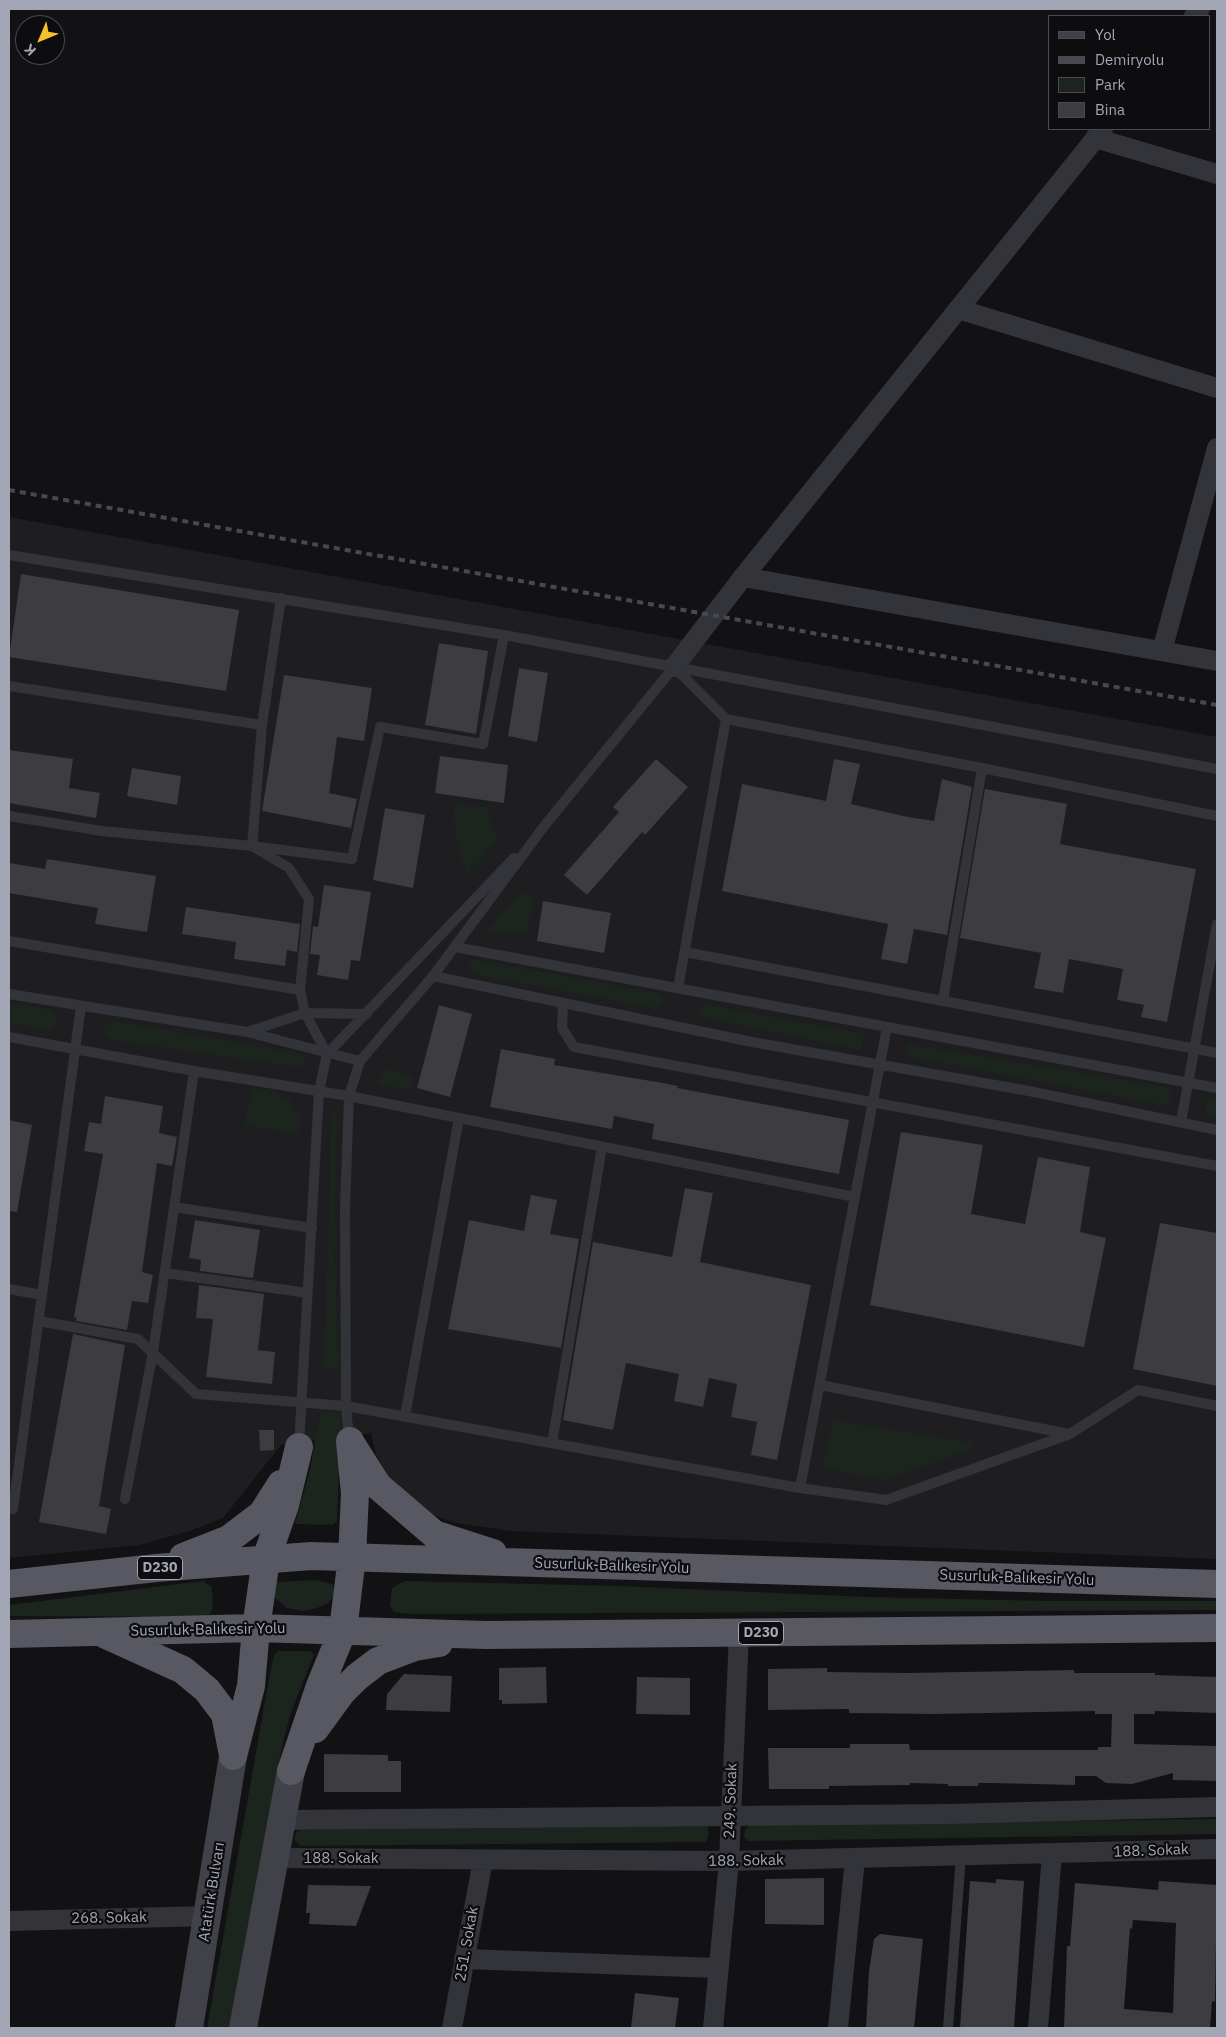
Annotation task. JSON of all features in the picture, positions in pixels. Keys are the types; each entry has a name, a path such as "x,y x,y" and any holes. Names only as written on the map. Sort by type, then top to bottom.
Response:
{"highway":[{"path":"291,1772 320,1686 342,1630 352,1557 354,1494 350,1441"},
{"path":"350,1441 378,1486 434,1534 521,1563"},
{"path":"233,1756 251,1686 256,1628 266,1559 285,1505 299,1447"},
{"path":"156,1568 229,1539 262,1514 276,1494 299,1447"},
{"name":"Susurluk-Balıkesir Yolu","path":"9,1584 156,1568 311,1556 1217,1584"},
{"name":"Susurluk-Balıkesir Yolu","path":"9,1634 256,1628 486,1635 1217,1628"},
{"path":"98,1631 184,1670 207,1690 224,1714 233,1756"},
{"path":"291,1772 325,1714 357,1677 378,1661 415,1647 486,1635"}],"main road":[{"name":"Atatürk Bulvarı","path":"190,2028 233,1756"},
{"path":"243,2028 291,1772"}],"street":[{"path":"674,667 743,577 1099,134 1217,174"},
{"path":"958,309 1217,388"},
{"path":"1162,651 1217,448"},
{"path":"743,577 1217,661"},
{"name":"249. Sokak","path":"713,2028 729,1862 739,1634"},
{"path":"283,1820 949,1814 1217,1807"},
{"name":"188. Sokak","path":"274,1858 729,1862 1217,1850"},
{"path":"1038,2028 1052,1854"},
{"path":"838,2028 855,1859"},
{"name":"251. Sokak","path":"452,2028 483,1860"},
{"name":"268. Sokak","path":"9,1921 209,1916"},
{"path":"464,1959 718,1968"}],"lane":[{"path":"9,555 504,635 1217,769"},
{"path":"252,846 262,725 280,598"},
{"path":"9,816 102,831 252,846 352,860 380,727 483,744 504,635"},
{"path":"674,667 726,719 982,768 1217,816"},
{"path":"350,1441 346,1406 345,1208 349,1096 360,1061 433,976 545,825 674,667"},
{"path":"9,686 262,725"},
{"path":"678,988 726,719"},
{"path":"943,1001 982,768"},
{"path":"299,1447 319,1091 327,1054 545,825"},
{"path":"252,846 289,868 309,899 300,990 305,1013 327,1054"},
{"path":"1181,1122 1217,924"},
{"path":"9,941 300,990"},
{"path":"455,947 1217,1088"},
{"path":"685,952 1217,1053"},
{"path":"433,976 563,1004 880,1066 1028,1090 1217,1130"},
{"path":"9,994 247,1032 360,1061"},
{"path":"563,1004 562,1028 574,1047 1217,1166"},
{"path":"9,1509 13,1509 81,1006"},
{"path":"247,1032 305,1013 367,1014"},
{"path":"800,1488 887,1027"},
{"path":"9,1037 194,1071 349,1096 855,1197"},
{"path":"125,1499 153,1352 194,1071"},
{"path":"405,1416 459,1118"},
{"path":"552,1443 602,1147"},
{"path":"174,1208 312,1228"},
{"path":"165,1273 308,1293"},
{"path":"9,1289 42,1295"},
{"path":"39,1321 138,1339 196,1394 346,1406 800,1488 886,1500 1070,1434 1138,1390 1217,1406"},
{"path":"820,1385 1070,1434"},
{"path":"948,2028 961,1856"}],"shaded area":[{"path":"9,517 1217,737 1217,1559 511,1531 456,1523 425,1512 389,1479 376,1454 371,1433 281,1445 223,1518 190,1531 139,1545 9,1558"}],"green space":[{"path":"454,804 486,807 497,840 467,875 455,834"},
{"path":"524,893 530,895 534,901 527,933 490,932 489,929 519,895"},
{"path":"477,960 653,992 660,995 663,1001 661,1006 652,1008 473,974 469,966 471,961"},
{"path":"9,1003 54,1010 57,1022 50,1030 9,1023"},
{"path":"705,1004 864,1034 861,1050 704,1018 700,1012 700,1007"},
{"path":"115,1021 299,1053 305,1058 303,1065 296,1067 112,1040 106,1036 103,1029 108,1022"},
{"path":"908,1044 1166,1087 1172,1096 1169,1102 1163,1105 906,1056"},
{"path":"386,1069 413,1076 410,1090 377,1084"},
{"path":"251,1089 273,1091 290,1100 299,1114 299,1135 244,1125"},
{"path":"1208,1097 1217,1099 1217,1116 1205,1114"},
{"path":"334,1111 337,1114 335,1261 339,1370 324,1368 331,1117"},
{"path":"320,1412 341,1413 337,1521 332,1525 295,1524 310,1470"},
{"path":"833,1420 974,1443 970,1450 885,1480 821,1468"},
{"path":"316,1580 332,1584 335,1590 333,1597 326,1604 317,1608 304,1611 287,1608 270,1594 276,1582"},
{"path":"203,1581 211,1586 213,1597 212,1610 208,1617 9,1616 9,1605"},
{"path":"405,1581 619,1586 868,1597 1048,1601 1217,1601 1217,1610 410,1614 394,1612 390,1605 392,1588"},
{"path":"278,1651 311,1651 314,1655 291,1712 281,1751 231,2028 207,2028 271,1668 274,1656"},
{"path":"1217,1819 1217,1834 748,1841 744,1837 745,1830 749,1825"},
{"path":"707,1825 709,1834 706,1842 301,1846 294,1840 296,1832 302,1830"}],"building":[{"path":"21,574 239,610 226,691 9,657"},
{"path":"439,643 488,651 476,734 425,725"},
{"path":"519,668 548,673 537,742 508,736"},
{"path":"284,675 372,688 364,741 337,737 329,793 357,799 351,828 262,811"},
{"path":"9,750 73,759 69,788 100,793 96,818 9,803"},
{"path":"440,756 508,765 504,803 435,793"},
{"path":"656,759 688,787 645,835 642,832 587,895 564,875 619,812 613,807"},
{"path":"834,759 860,764 851,804 908,817 934,821 942,779 972,787 947,935 914,929 907,964 881,959 888,924 722,891 742,784 826,801"},
{"path":"132,768 181,776 177,805 127,796"},
{"path":"985,789 1067,804 1060,844 1196,869 1167,1022 1141,1017 1144,1005 1117,1000 1123,969 1069,959 1063,993 1034,988 1041,953 960,938"},
{"path":"385,808 425,815 413,888 373,880"},
{"path":"47,859 156,876 147,932 95,924 98,908 9,893 9,863 45,869"},
{"path":"324,885 371,892 360,961 351,960 348,980 317,975 320,955 310,954 313,926 318,927"},
{"path":"543,901 611,913 604,953 537,941"},
{"path":"186,907 300,924 297,952 287,950 285,966 234,959 236,942 182,934"},
{"path":"439,1005 472,1014 450,1097 417,1088"},
{"path":"501,1049 555,1059 554,1065 657,1082 678,1086 677,1088 849,1120 839,1174 652,1139 654,1124 614,1116 612,1129 490,1107"},
{"path":"105,1096 163,1106 159,1133 177,1137 172,1166 157,1163 142,1272 153,1275 148,1303 132,1301 127,1330 76,1321 77,1318 74,1317 103,1154 84,1151 89,1122 101,1124"},
{"path":"9,1120 32,1125 17,1212 9,1211"},
{"path":"901,1132 983,1145 971,1214 1025,1224 1038,1157 1090,1167 1080,1232 1106,1238 1084,1347 870,1305"},
{"path":"685,1188 713,1193 700,1262 811,1285 777,1460 751,1455 757,1422 731,1417 737,1384 709,1378 703,1407 674,1401 679,1374 626,1363 613,1430 563,1420 593,1242 672,1257"},
{"path":"531,1195 557,1200 550,1234 579,1239 561,1348 448,1329 469,1220 524,1231"},
{"path":"195,1220 260,1230 253,1278 200,1271 201,1260 189,1258"},
{"path":"1160,1223 1217,1233 1217,1386 1133,1369"},
{"path":"199,1285 264,1294 258,1350 275,1352 272,1384 206,1377 213,1319 196,1318"},
{"path":"73,1334 125,1345 99,1506 111,1509 106,1534 39,1522"},
{"path":"259,1430 274,1430 274,1450 260,1451"},
{"path":"546,1667 547,1703 502,1704 502,1700 499,1700 499,1668"},
{"path":"827,1668 827,1672 908,1673 1074,1670 1074,1673 1155,1673 1155,1675 1217,1677 1217,1713 1155,1711 1155,1714 1134,1714 1134,1744 1217,1746 1217,1781 1173,1780 1173,1773 1132,1784 1106,1783 1096,1776 1075,1776 1075,1785 978,1783 978,1786 948,1786 948,1784 910,1783 910,1785 829,1786 829,1789 769,1789 768,1748 850,1748 850,1744 909,1744 910,1750 1098,1750 1098,1747 1111,1747 1112,1714 1095,1714 1095,1711 935,1714 849,1713 849,1709 768,1710 768,1669"},
{"path":"404,1674 452,1676 450,1712 386,1710 387,1694"},
{"path":"637,1677 690,1678 690,1715 636,1714"},
{"path":"324,1754 388,1755 388,1761 401,1761 401,1792 324,1792"},
{"path":"824,1878 824,1925 765,1924 765,1879"},
{"path":"996,1879 1024,1881 1014,2028 960,2028 970,1881 996,1883"},
{"path":"1159,1881 1217,1885 1215,2002 1212,2001 1210,2028 1064,2028 1067,1946 1070,1946 1075,1883 1158,1890","holes":["1133,1920 1176,1923 1173,2013 1124,2009 1130,1928 1132,1929"]},
{"path":"308,1885 371,1886 356,1926 309,1924 310,1913 306,1913"},
{"path":"880,1934 923,1939 914,2028 866,2028 869,1971 874,1939"},
{"path":"635,1993 679,1998 675,2028 631,2028"}],"railway":[{"path":"9,490 1217,705"}]}
